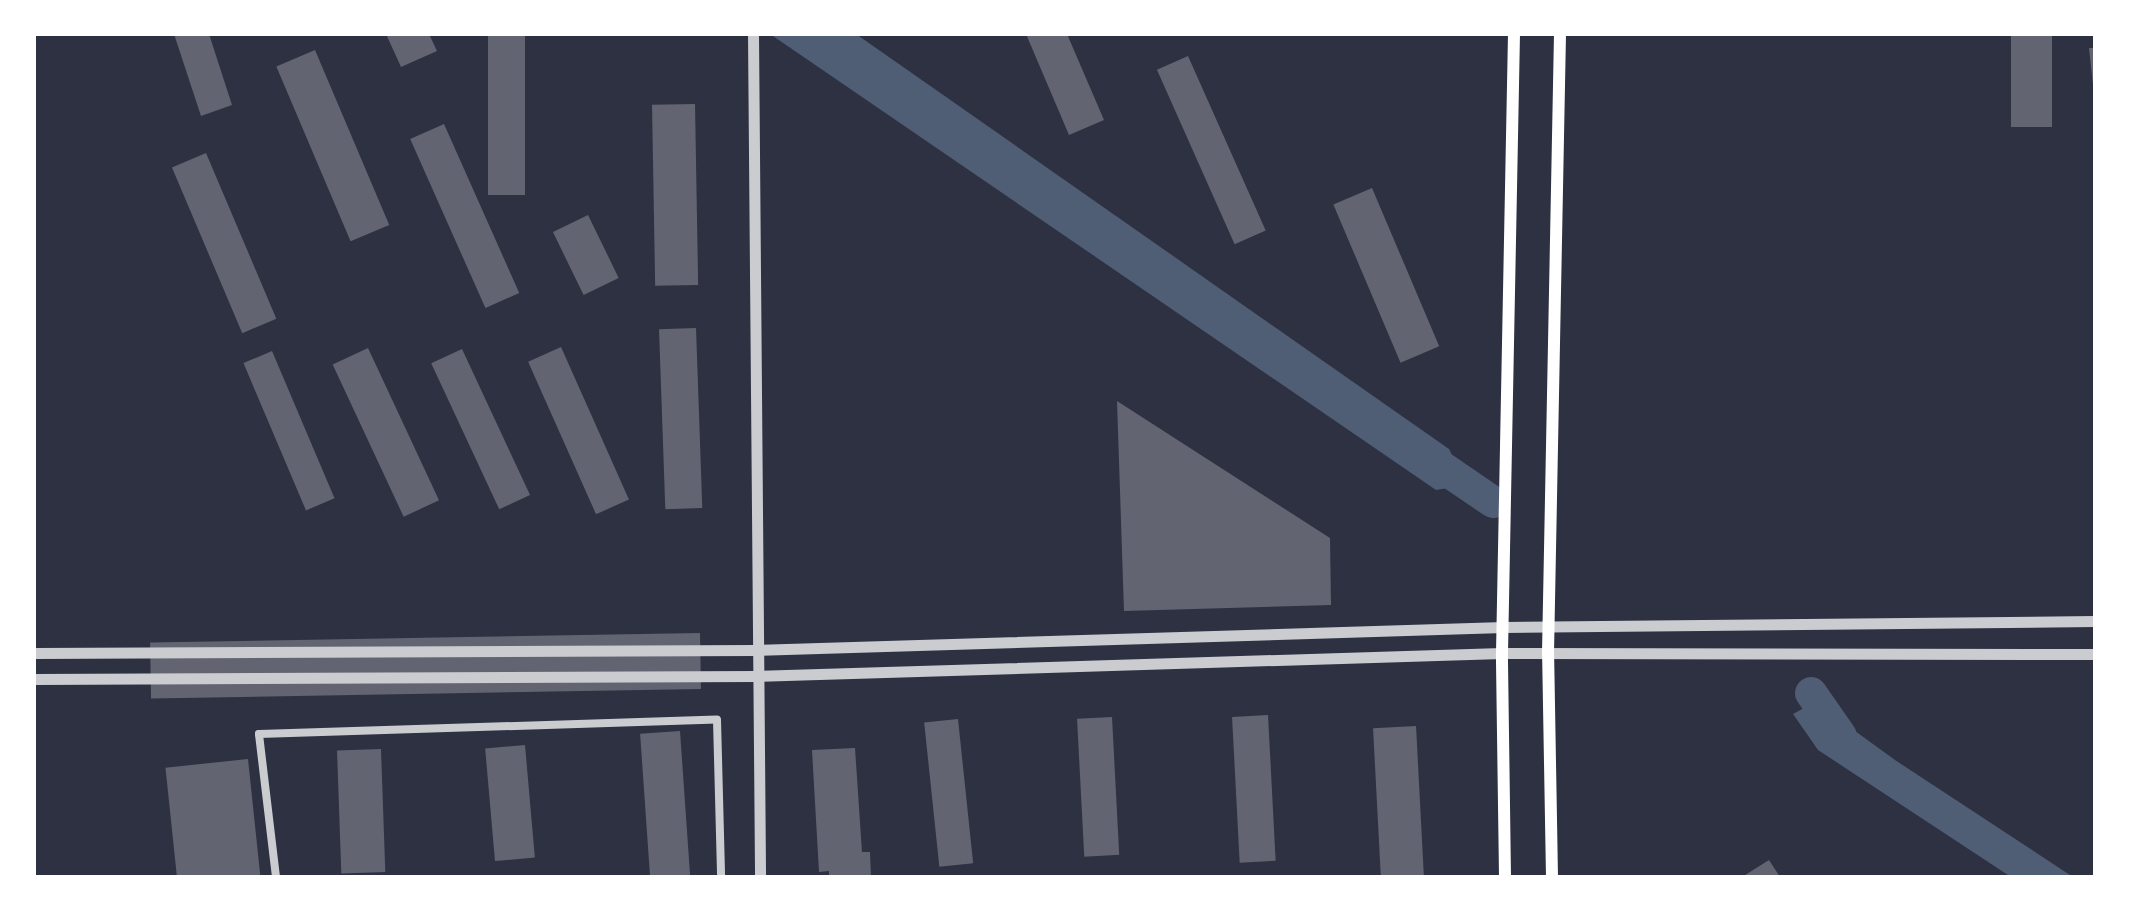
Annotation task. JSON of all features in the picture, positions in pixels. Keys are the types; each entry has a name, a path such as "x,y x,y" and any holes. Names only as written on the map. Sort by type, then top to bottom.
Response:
{"main road":[{"path":"1505,877 1502,653 1514,34"},
{"path":"1552,877 1548,653 1551,628 1560,34"}],"street":[{"path":"753,34 760,877"},
{"path":"34,653 757,650 1504,627 2095,621"},
{"path":"34,679 757,676 1502,653 2095,654"},
{"path":"276,877 259,734 717,720 721,877"}],"water":[{"path":"770,34 856,34 1449,449 1467,485 1436,490"},
{"path":"1815,702 1835,709 1851,728 1895,760 2073,877 2011,877 1818,750 1793,714"}],"building":[{"path":"174,34 209,34 232,105 201,116"},
{"path":"386,34 429,34 437,51 401,67"},
{"path":"488,34 525,34 525,195 488,195"},
{"path":"1026,34 1067,34 1104,120 1069,135"},
{"path":"2011,34 2052,34 2052,127 2011,127"},
{"path":"2089,48 2095,48 2095,85 2093,85"},
{"path":"315,50 389,225 351,241 276,66"},
{"path":"1188,56 1266,230 1235,244 1157,70"},
{"path":"695,104 698,285 655,286 652,105"},
{"path":"444,124 519,293 485,308 410,139"},
{"path":"206,153 276,319 242,333 172,167"},
{"path":"1372,188 1439,346 1401,363 1333,204"},
{"path":"588,215 619,278 584,295 553,232"},
{"path":"696,328 702,508 665,509 659,329"},
{"path":"561,347 629,500 596,514 528,362"},
{"path":"368,348 439,500 404,517 333,364"},
{"path":"462,349 530,495 499,509 431,363"},
{"path":"272,351 335,498 306,510 243,363"},
{"path":"1117,401 1330,538 1331,605 1124,611"},
{"path":"700,633 701,689 151,699 150,643"},
{"path":"1268,715 1276,861 1240,863 1232,717"},
{"path":"1112,717 1119,855 1084,857 1077,719"},
{"path":"958,719 973,863 939,867 924,723"},
{"path":"1416,726 1424,877 1381,877 1373,728"},
{"path":"680,731 690,877 650,877 640,734"},
{"path":"525,745 535,858 495,861 485,748"},
{"path":"855,748 862,852 870,852 871,877 829,877 829,871 819,872 812,750"},
{"path":"381,749 385,872 341,873 337,751"},
{"path":"248,759 260,877 177,877 165,768"},
{"path":"1769,860 1780,877 1742,877"}],"waterway":[{"path":"1433,461 1493,502"},
{"path":"1811,693 1841,736"}]}
